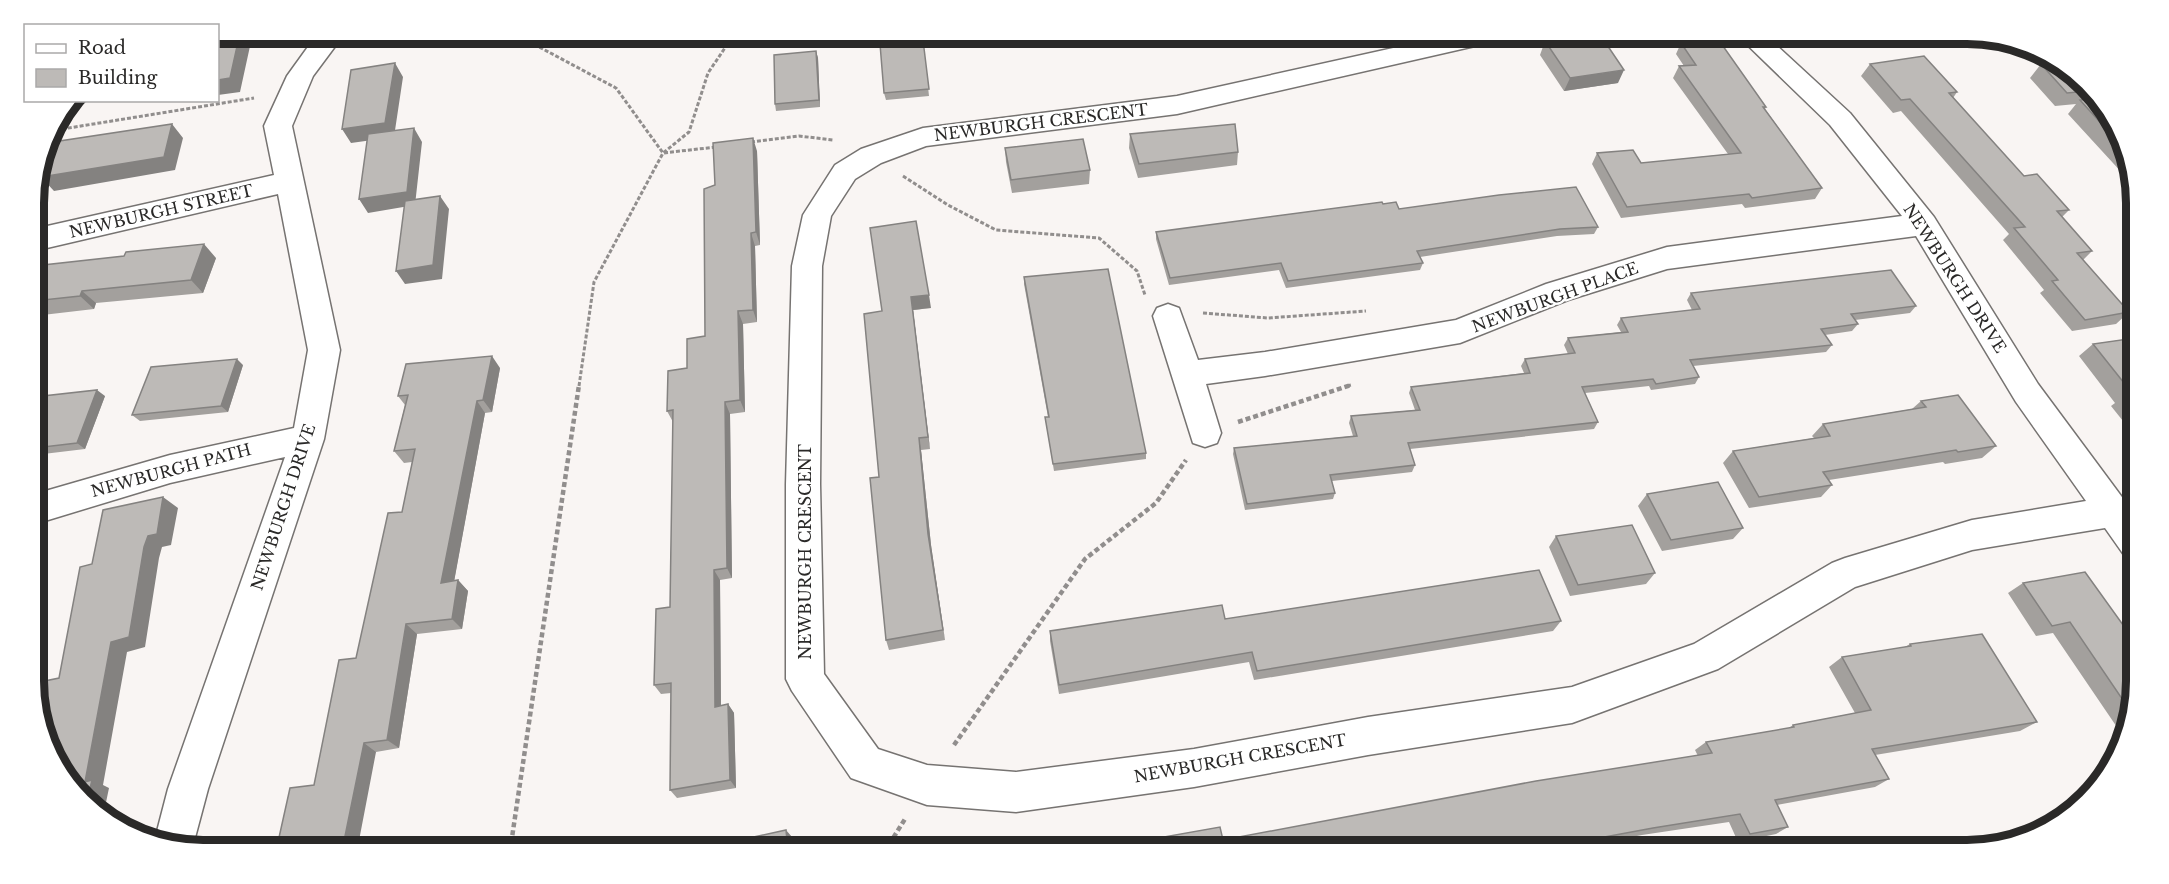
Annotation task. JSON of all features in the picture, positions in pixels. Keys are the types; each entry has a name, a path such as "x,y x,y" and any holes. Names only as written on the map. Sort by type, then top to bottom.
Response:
{"street":[{"name":"NEWBURGH DRIVE","path":"175,838 188,789 308,439 324,350 278,126 290,93 321,44"},
{"name":"NEWBURGH CRESCENT","path":"1448,44 1177,105 922,137 871,156 845,172 817,215 807,266 803,484 805,679 865,764 927,785 1016,792 1194,768 1368,736 1572,705 1705,657 1845,574 1972,535 2111,512"},
{"name":"NEWBURGH DRIVE","path":"1761,44 1840,118 1924,224 2027,393 2126,531"},
{"name":"NEWBURGH STREET","path":"44,238 288,182"},
{"name":"NEWBURGH PLACE","path":"1186,374 1265,364 1460,331 1557,292 1667,258 1924,224"},
{"path":"1168,316 1205,433"},
{"name":"NEWBURGH PATH","path":"44,506 93,490 242,449 308,439"}],"path":[{"path":"534,44 616,88 663,153"},
{"path":"512,840 594,282 663,153 689,132 708,73 728,44"},
{"path":"62,129 290,93"},
{"path":"742,144 798,136 844,142 871,156 948,205 996,230 1099,238 1137,271 1149,309 1168,316 1198,313 1268,318 1367,311"},
{"path":"663,153 719,146"},
{"path":"892,840 927,785 1085,559 1156,503 1205,433 1353,385"}],"building":[{"path":"219,44 238,44 230,78 219,80"},
{"path":"880,44 923,44 929,89 884,93"},
{"path":"1547,44 1606,44 1624,70 1570,78"},
{"path":"1682,44 1722,44 1766,107 1763,107 1822,188 1752,198 1749,194 1627,207 1597,153 1633,150 1641,163 1741,153 1679,66 1696,65"},
{"path":"816,51 819,100 775,104 774,55"},
{"path":"1924,56 1957,92 1949,93 2024,176 2037,174 2069,210 2057,211 2092,251 2077,253 2126,309 2126,313 2085,320 2052,281 2058,280 2014,228 2025,227 1910,99 1901,100 1870,64"},
{"path":"395,63 385,123 342,129 351,70"},
{"path":"2041,64 2063,76 2081,92 2067,93"},
{"path":"2087,99 2108,130 2080,100"},
{"path":"172,124 164,157 46,176 56,142"},
{"path":"1235,124 1238,152 1139,164 1130,134"},
{"path":"414,128 407,192 359,199 368,134"},
{"path":"753,138 756,232 751,233 753,310 738,311 740,400 725,402 727,568 714,570 715,707 728,704 730,780 670,790 671,683 654,685 656,609 670,607 673,410 667,411 668,371 687,368 687,339 705,336 704,189 715,185 713,143"},
{"path":"1083,139 1090,170 1011,180 1005,148"},
{"path":"1576,187 1598,227 1560,229 1417,251 1423,263 1288,281 1281,263 1170,278 1156,232 1382,202 1383,204 1396,202 1399,209"},
{"path":"440,196 433,265 396,271 405,201"},
{"path":"916,221 929,295 911,297 928,437 919,438 928,534 943,630 886,640 870,478 879,477 864,314 882,311 870,228"},
{"path":"204,244 191,280 82,291 80,296 44,300 44,265 124,256 126,252"},
{"path":"1108,269 1146,453 1053,464 1045,417 1049,417 1024,277"},
{"path":"1891,270 1916,306 1851,314 1858,324 1821,329 1832,345 1690,360 1699,377 1656,384 1653,379 1582,387 1598,422 1408,443 1415,465 1330,475 1335,493 1247,504 1234,448 1357,436 1351,416 1420,410 1411,387 1530,373 1525,359 1575,353 1568,338 1628,332 1621,318 1700,309 1691,293"},
{"path":"2126,339 2126,385 2093,344"},
{"path":"492,356 483,400 477,401 441,583 458,580 452,619 406,624 387,740 364,743 344,840 278,840 290,788 314,785 339,660 356,658 388,513 402,512 415,449 394,451 408,395 398,396 406,364"},
{"path":"237,359 221,406 132,415 151,367"},
{"path":"97,390 77,443 44,447 44,396"},
{"path":"1958,395 1996,446 1958,452 1956,450 1823,472 1832,485 1759,497 1733,451 1830,436 1823,424 1926,407 1921,401"},
{"path":"1718,482 1743,528 1671,540 1647,494"},
{"path":"163,497 157,534 148,536 144,547 129,637 111,642 85,782 92,780 89,792 70,770 60,752 47,712 44,681 59,678 80,567 92,564 103,510"},
{"path":"1632,525 1655,573 1578,585 1556,536"},
{"path":"1539,570 1561,621 1257,671 1252,652 1059,685 1050,631 1222,605 1225,619"},
{"path":"2085,572 2126,629 2124,701 2070,622 2052,626 2023,583"},
{"path":"1982,634 2037,722 1872,749 1889,779 1775,800 1788,827 1750,834 1740,814 1588,840 1223,840 1536,781 1712,753 1706,742 1794,727 1793,725 1871,710 1842,657 1911,646 1910,644"},
{"path":"1220,827 1223,840 1147,840"},
{"path":"786,830 787,840 739,840"}]}
